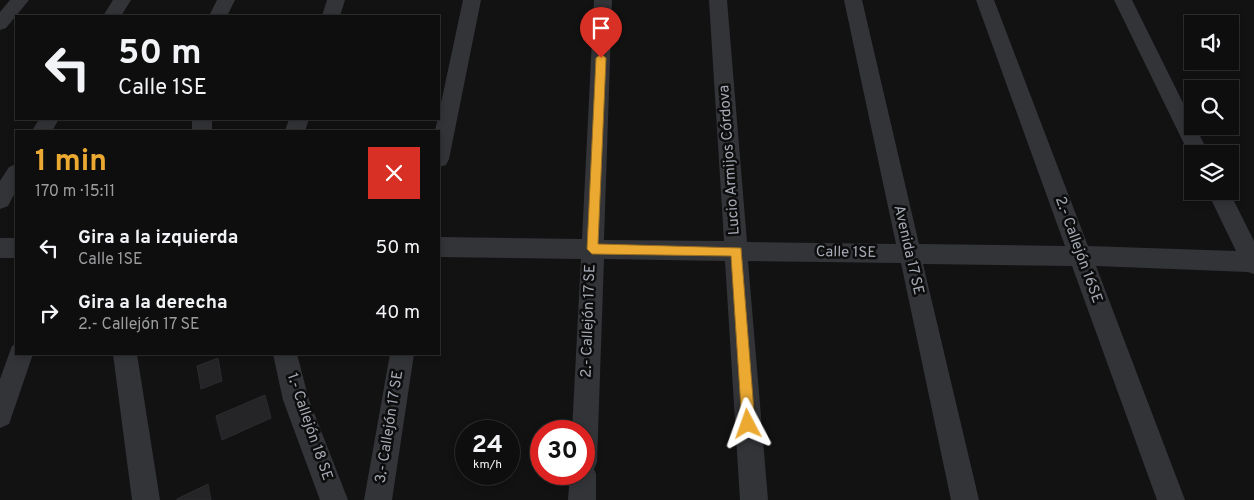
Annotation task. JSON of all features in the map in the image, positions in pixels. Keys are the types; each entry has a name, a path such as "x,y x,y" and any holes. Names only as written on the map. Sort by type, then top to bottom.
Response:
{"street":[{"path":"3,21 20,0"},
{"path":"113,15 122,0"},
{"path":"218,15 226,0"},
{"path":"331,15 336,0"},
{"path":"440,154 472,0"},
{"name":"2.- Callejón 17 SE","path":"586,420 603,0"},
{"name":"Lucio Armijos Córdova","path":"718,0 754,500"},
{"name":"Avenida 17 SE","path":"853,0 908,253 965,500"},
{"name":"2.- Callejón 16SE","path":"985,0 1171,500"},
{"path":"1122,0 1194,145"},
{"path":"0,200 15,175"},
{"path":"1222,200 1254,263"},
{"name":"Calle 1SE","path":"440,247 1080,256 1254,263"},
{"path":"0,248 15,248"},
{"path":"2,402 21,355"},
{"path":"125,355 146,500"},
{"name":"1.- Callejón 18 SE","path":"285,355 296,400 334,500"},
{"name":"3.- Callejón 17 SE","path":"378,500 402,355"},
{"path":"582,500 583,485"}],"building":[{"path":"218,358 222,381 201,389 197,366"},
{"path":"265,395 271,418 222,440 216,416"},
{"path":"208,484 211,500 177,500 177,499"}],"route":[{"path":"601,58 592,249 736,251 748,424"}]}
